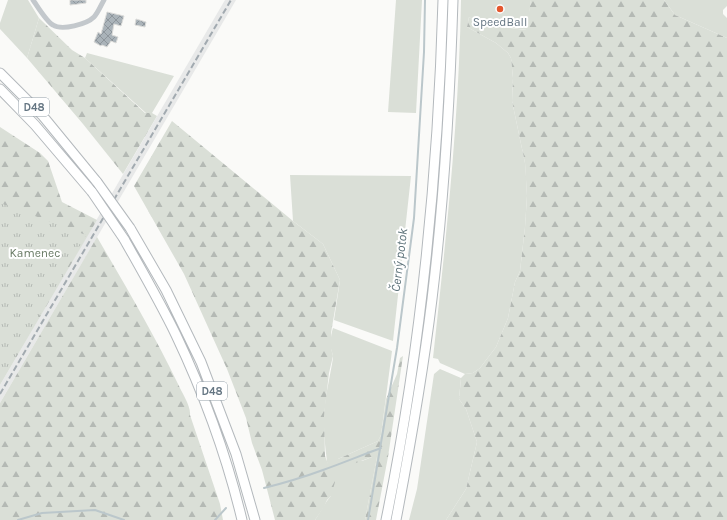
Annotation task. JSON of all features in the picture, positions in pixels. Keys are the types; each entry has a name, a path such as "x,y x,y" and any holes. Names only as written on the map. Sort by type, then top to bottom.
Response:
{"highway":[{"path":"386,520 415,351 428,245 438,114 443,0"},
{"path":"396,520 423,367 434,277 444,176 453,0"},
{"name":"D48","path":"0,73 42,115 97,182 130,228 166,290 201,362 236,454 255,520"},
{"name":"D48","path":"0,89 35,125 92,192 124,239 176,336 190,368 225,458 242,520"}],"street":[{"path":"34,0 52,25 60,28 86,22 95,16 104,0"}],"shaded area":[{"path":"225,0 236,0 0,403 0,385"}],"green space":[{"path":"8,0 28,0 39,18 27,58 0,29 0,23"},
{"path":"396,0 422,0 416,113 388,112"},
{"path":"461,0 531,0 527,30 480,24 469,17 467,27 496,43 508,53 511,58 513,78 512,101 525,163 527,196 520,271 515,282 508,318 496,347 480,368 473,373 465,374 440,363 438,359 433,358 455,135"},
{"path":"531,0 664,0 675,15 727,38 727,520 446,520 466,489 477,442 466,409 459,399 461,378 465,374 473,373 480,368 496,347 508,318 515,282 520,271 527,196 525,163 512,101 513,78 511,58 508,53 496,43 467,27 469,17 480,24 526,30"},
{"path":"664,0 727,0 727,6 723,10 723,14 727,18 727,38 675,15"},
{"path":"39,18 72,50 85,58 145,113 152,113 157,116 123,174 27,58"},
{"path":"87,53 174,76 152,113 146,113 85,58"},
{"path":"172,121 323,244 340,280 331,333 331,348 333,356 329,373 324,416 325,456 335,482 331,496 315,520 275,520 246,418 227,369 184,274 134,186"},
{"name":"Kamenec","path":"0,127 40,153 48,161 62,202 97,220 0,385"},
{"path":"290,175 411,176 393,341 334,320 340,280 323,244 293,221"},
{"name":"Kamenec","path":"0,203 86,235 0,383"},
{"path":"97,237 129,291 186,400 220,504 223,520 0,520 0,403"},
{"path":"333,328 392,351 381,435 378,441 338,459 362,461 372,457 377,457 365,520 315,520 331,496 325,446 324,416 326,394 333,358 331,349 331,335"},
{"path":"403,356 388,457 376,520 365,520 377,457 372,457 342,468 338,464 338,459 378,441 381,435 386,399 397,374 400,358"},
{"path":"440,369 461,378 459,399 466,409 477,442 466,489 446,520 409,520 417,489 434,374"}],"building":[{"path":"70,0 86,0 86,3 70,5"},
{"path":"107,12 124,16 121,26 114,24 112,35 118,37 116,43 111,41 107,47 101,46 94,42 98,32 101,34"},
{"path":"136,19 146,22 145,27 135,25"}],"waterway":[{"name":"Černý potok","path":"368,520 397,348 414,218 424,52 425,0"},
{"path":"264,488 309,475 381,448"},
{"path":"215,520 226,508"},
{"path":"18,520 42,513 95,510 124,520"}],"railway":[{"path":"0,394 231,0"}],"place":[{"name":"SpeedBall","path":"500,9"}]}
